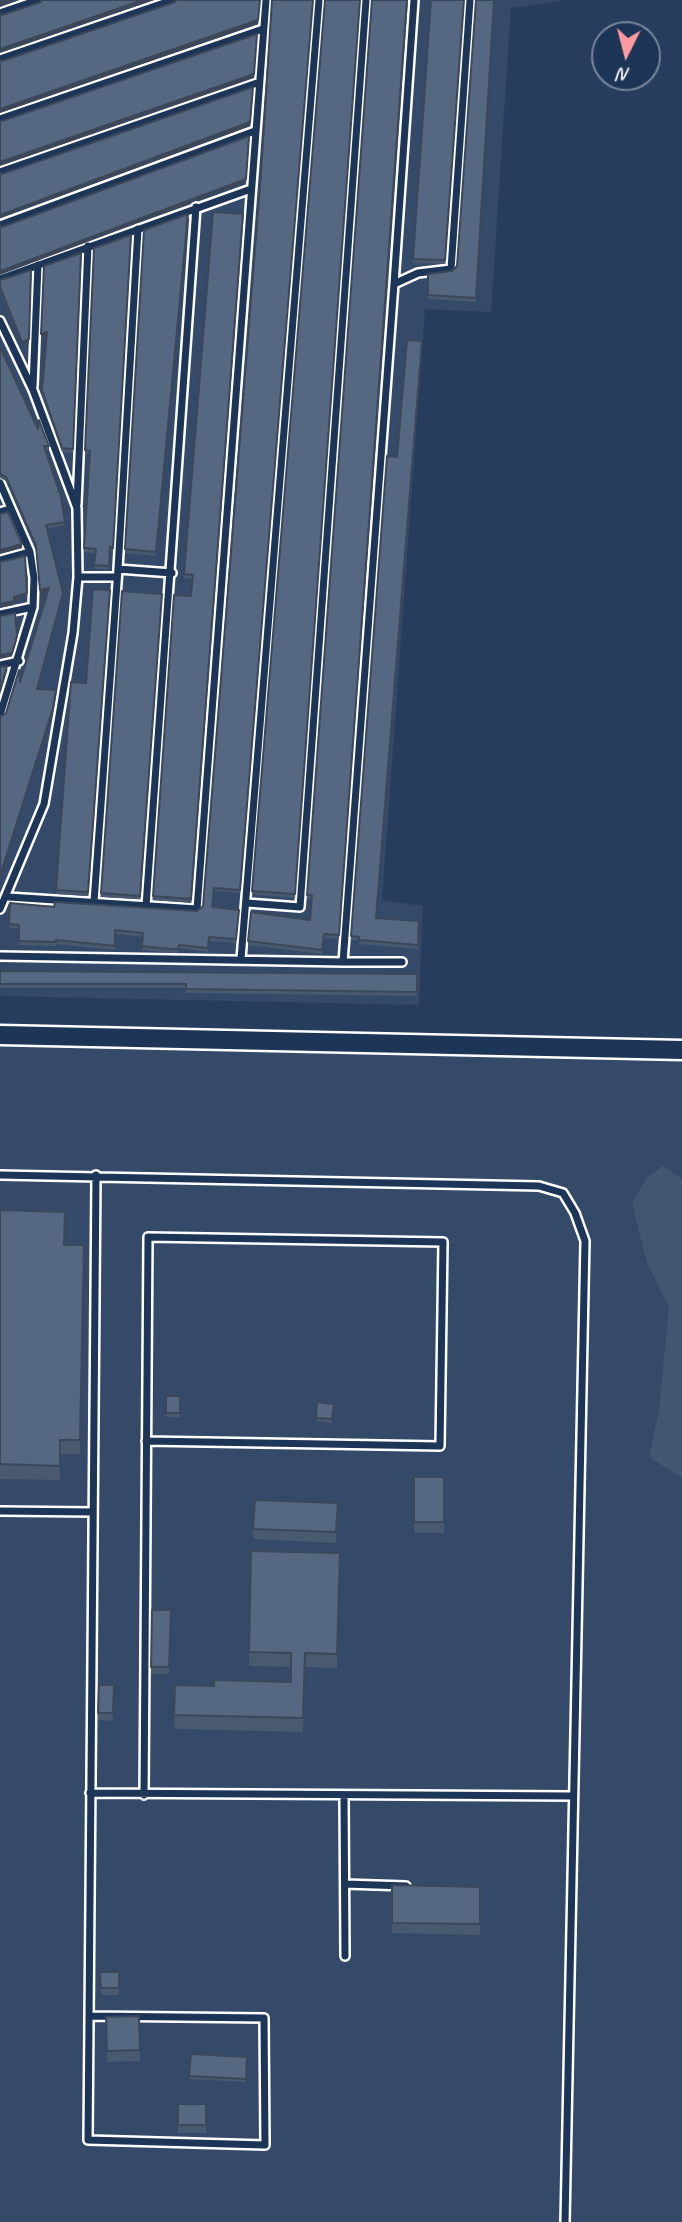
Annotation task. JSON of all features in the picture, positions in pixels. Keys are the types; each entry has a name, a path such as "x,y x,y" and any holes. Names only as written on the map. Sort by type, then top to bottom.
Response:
{"street":[{"path":"0,1035 682,1050"}],"lane":[{"path":"0,13 38,0"},
{"path":"0,59 173,0"},
{"path":"8,897 197,909 257,83 266,0"},
{"path":"241,959 319,0"},
{"path":"247,903 300,907 366,0"},
{"path":"343,962 414,0"},
{"path":"394,284 418,273 451,269 470,0"},
{"path":"0,119 263,29"},
{"path":"0,172 257,83"},
{"path":"0,225 255,131"},
{"path":"0,279 251,189"},
{"path":"146,906 172,573 196,207"},
{"path":"94,902 118,573 138,229"},
{"path":"0,909 8,897 44,804 74,633 88,246"},
{"path":"33,390 38,265"},
{"path":"0,321 33,390 77,508"},
{"path":"0,483 30,552 33,607 19,661 0,715"},
{"path":"0,512 11,509"},
{"path":"0,560 30,552"},
{"path":"78,577 118,573 172,573"},
{"path":"0,614 33,607"},
{"path":"0,665 19,661"},
{"path":"0,956 401,962"},
{"path":"0,1175 539,1186 563,1193 585,1241 565,2222"},
{"path":"90,2016 264,2018 265,2145 88,2140 96,1175"},
{"path":"144,1795 146,1441 148,1237 443,1242 440,1446 146,1441"},
{"path":"0,1511 93,1512"},
{"path":"90,1793 573,1797"},
{"path":"344,1796 345,1956"},
{"path":"345,1884 414,1886"}],"shaded area":[{"path":"0,0 567,0 511,8 491,312 425,309 382,900 423,906 419,1005 0,996"},
{"path":"0,1035 682,1050 682,2222 0,2222"},
{"path":"663,1166 682,1179 682,1478 649,1457 659,1410 669,1308 647,1263 632,1203 648,1176"}],"building":[{"path":"41,0 143,0 0,49 0,14"},
{"path":"176,0 260,0 258,20 0,109 0,60"},
{"path":"272,0 313,0 240,890 214,888 212,907 239,910 236,939 209,937 208,948 179,945 178,949 170,949 142,946 143,933 115,930 115,946 56,940 19,941 19,925 9,924 10,903 54,907 55,902 197,911 203,906 261,173"},
{"path":"325,0 360,0 295,894 252,891"},
{"path":"372,0 407,0 339,935 324,934 322,950 248,941 251,912 310,920 312,895 307,895"},
{"path":"431,0 464,0 445,260 413,259"},
{"path":"476,0 494,0 476,298 428,295 428,274 452,271 457,266"},
{"path":"257,34 254,74 0,162 0,121"},
{"path":"253,87 250,122 0,215 0,173"},
{"path":"249,136 246,179 0,271 0,226"},
{"path":"213,212 243,214 191,899 153,896 174,595 191,596 193,575 184,574"},
{"path":"188,214 156,552 125,549 144,230"},
{"path":"131,235 113,548 110,547 109,566 94,565 96,549 84,548 90,451 85,450 94,248"},
{"path":"81,253 73,449 62,448 42,390 47,332 41,334 44,266"},
{"path":"31,270 29,339 22,342 0,287 0,280"},
{"path":"407,340 422,341 376,918 419,921 418,945 359,940 359,937 351,936 387,456 397,457"},
{"path":"0,347 38,429 39,420 49,446 44,446 61,497 65,522 46,525 63,593 37,689 56,690 53,708 0,876 0,717 6,713 19,670 20,682 49,588 40,590 36,546 6,477 0,474"},
{"path":"8,512 22,544 0,550 0,514"},
{"path":"25,556 27,593 14,597 14,601 0,604 0,562"},
{"path":"93,589 110,590 88,892 56,890 71,682 86,683"},
{"path":"122,591 162,594 140,896 101,893"},
{"path":"15,613 17,636 12,653 0,655 0,616"},
{"path":"7,666 0,690 0,667"},
{"path":"0,971 417,974 417,992 186,989 186,984 0,984"},
{"path":"0,1210 65,1212 64,1245 84,1245 80,1440 60,1440 60,1466 0,1464"},
{"path":"166,1396 180,1396 180,1413 166,1413"},
{"path":"317,1402 334,1404 332,1419 316,1418"},
{"path":"414,1477 444,1477 444,1522 414,1522"},
{"path":"255,1500 338,1503 336,1532 253,1529"},
{"path":"251,1551 340,1553 337,1654 305,1653 303,1718 174,1715 175,1685 214,1686 214,1680 291,1682 291,1653 249,1652"},
{"path":"152,1610 171,1610 169,1667 151,1667"},
{"path":"99,1685 114,1685 113,1713 98,1713"},
{"path":"392,1885 480,1887 480,1924 392,1923"},
{"path":"100,1972 119,1972 119,1988 101,1988"},
{"path":"139,2016 140,2050 107,2051 106,2017"},
{"path":"191,2054 247,2057 246,2079 189,2076"},
{"path":"178,2104 206,2104 206,2125 178,2125"}]}
